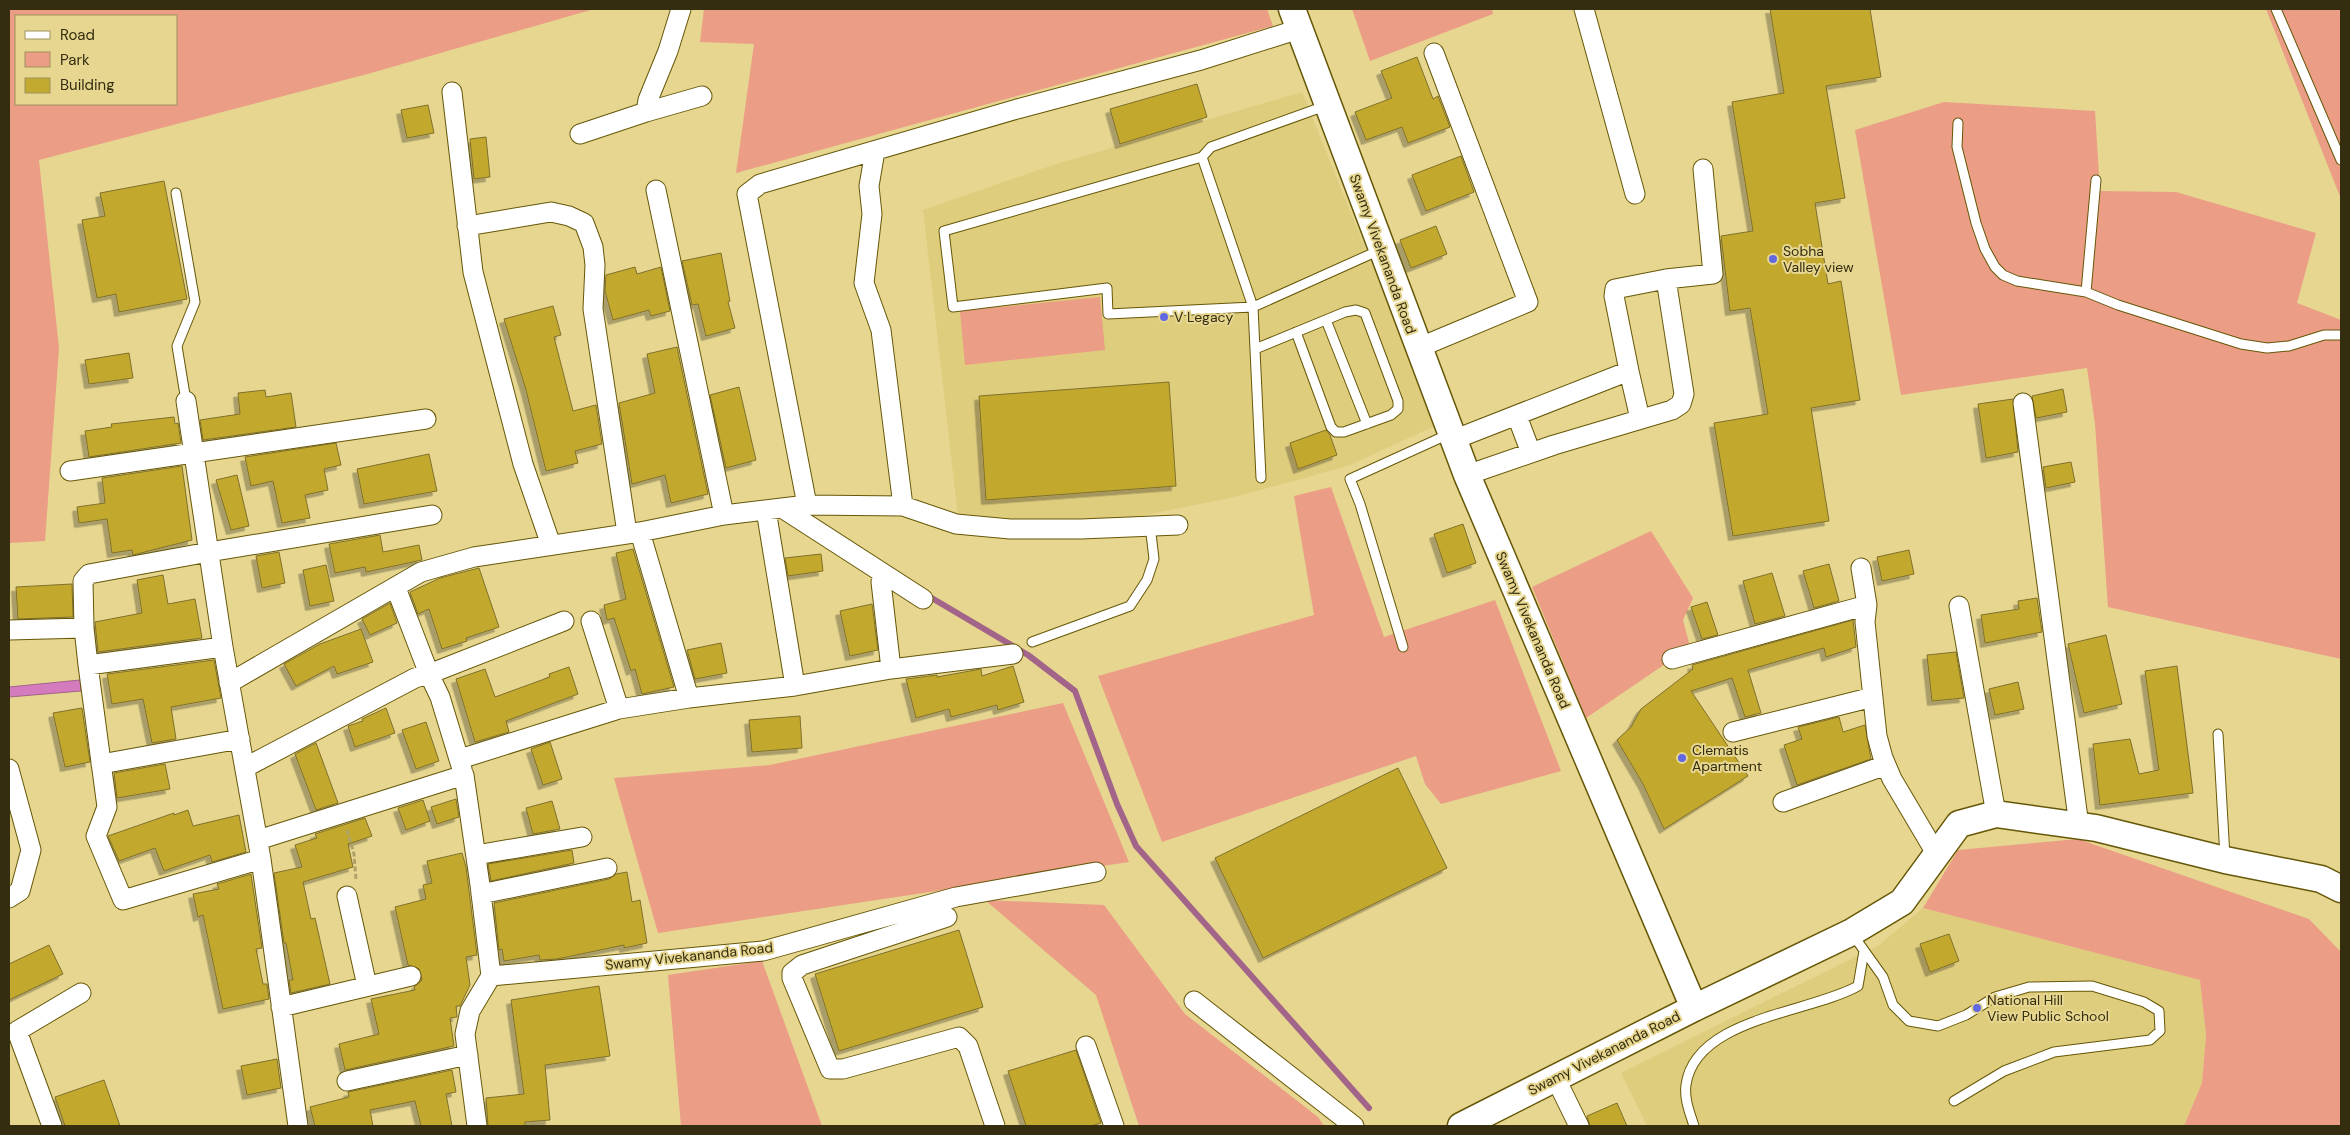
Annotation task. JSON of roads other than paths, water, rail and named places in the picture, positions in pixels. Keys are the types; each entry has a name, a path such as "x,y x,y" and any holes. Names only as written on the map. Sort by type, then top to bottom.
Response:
{"street":[{"path":"646,112 648,100 668,51 681,9"},
{"path":"1584,9 1636,194"},
{"path":"807,505 747,194 760,184 1017,109 1201,60 1296,19"},
{"name":"Swamy Vivekananda Road","path":"1296,19 1418,348 1467,474 1694,1008 1555,1077 1464,1126"},
{"path":"1418,348 1528,302 1434,53"},
{"path":"452,92 473,272 523,464 551,545"},
{"path":"580,134 702,96"},
{"path":"875,151 869,186 872,214 864,283 880,330 903,506"},
{"path":"1640,420 1614,296 1615,289 1666,279 1713,274 1704,169"},
{"path":"656,190 724,515"},
{"path":"467,226 551,212 569,216 584,224 593,247 595,265 592,310 633,533 689,698"},
{"path":"1467,474 1672,410 1681,404 1684,394 1666,279"},
{"path":"1452,436 1517,416 1629,371"},
{"path":"186,401 223,647 261,859 298,1126"},
{"path":"2023,403 2078,826"},
{"path":"1517,416 1532,453"},
{"path":"70,471 426,419"},
{"path":"229,683 396,588 420,572 474,557 633,533 724,515 807,505 903,506 956,524 1010,529 1081,529 1178,524"},
{"path":"774,509 923,599"},
{"path":"774,509 795,686"},
{"path":"261,859 123,900 96,836 107,807 84,628 84,581 89,574 209,552 432,516"},
{"path":"1861,568 1867,605 1865,622 1877,736 1892,779 1937,855"},
{"path":"881,582 891,669"},
{"path":"396,588 429,674 440,697 462,767 482,894 490,976 470,1011 465,1034 477,1126"},
{"path":"1672,659 1867,605"},
{"path":"1959,606 1996,814"},
{"path":"246,767 415,678 564,621"},
{"path":"591,621 619,710"},
{"path":"9,630 84,628"},
{"path":"88,666 223,647"},
{"path":"258,840 342,813 619,710 689,698 795,686 891,669 1013,654"},
{"path":"1733,732 1873,697"},
{"path":"101,764 240,739"},
{"path":"1783,802 1886,765"},
{"path":"9,769 31,850 20,891 9,898"},
{"path":"1694,1008 1858,942 1902,902 1959,824 1996,814 2078,826 2225,860 2321,879 2341,888"},
{"path":"476,855 582,837"},
{"path":"482,894 607,868"},
{"name":"Swamy Vivekananda Road","path":"490,976 764,951 956,897 1096,872"},
{"path":"347,896 367,986"},
{"path":"947,918 802,965 792,973 792,978 830,1069 843,1069 959,1037 968,1046 995,1126"},
{"path":"282,1007 411,976"},
{"path":"52,1126 17,1031 81,993"},
{"path":"1194,1001 1354,1126"},
{"path":"1086,1046 1114,1126"},
{"path":"347,1081 468,1055"},
{"path":"1555,1077 1579,1126"}],"lane":[{"path":"2276,9 2341,160"},
{"path":"1328,105 1211,146 1202,158 944,231 953,307 1107,288 1108,314 1253,307 1382,249"},
{"path":"1958,123 1957,147 1976,223 1995,267 2003,275 2017,281 2086,292 2118,305 2241,344 2266,348 2289,346 2324,335 2341,335"},
{"path":"1202,158 1253,307 1261,478"},
{"path":"2086,292 2096,180"},
{"path":"176,193 195,302 177,346 186,401"},
{"path":"1255,349 1296,332 1326,320 1356,310 1365,313 1398,401 1398,409 1391,415 1344,432 1336,432 1331,427 1296,332"},
{"path":"1326,320 1366,424"},
{"path":"1404,646 1360,504 1350,479 1452,436"},
{"path":"1032,642 1130,606 1146,580 1154,560 1150,525"},
{"path":"2218,734 2225,860"},
{"path":"1858,942 1883,978 1893,1005 1909,1021 1938,1026 1966,1015 1994,997 2029,987 2092,986 2144,1002 2159,1011 2160,1031 2150,1040 2054,1052 2004,1071 1954,1101"},
{"path":"1694,1126 1687,1101 1686,1086 1691,1069 1706,1048 1712,1042 1744,1027 1812,1002 1845,993 1858,986 1858,942"}],"waterway":[{"path":"925,594 1028,655 1075,691 1117,804 1136,846 1369,1108"}],"place":[{"name":"Sobha Valley view","path":"1773,259"},
{"name":"V Legacy","path":"1164,317"},
{"name":"Clematis Apartment","path":"1682,758"},
{"name":"National Hill View Public School","path":"1977,1008"}]}
